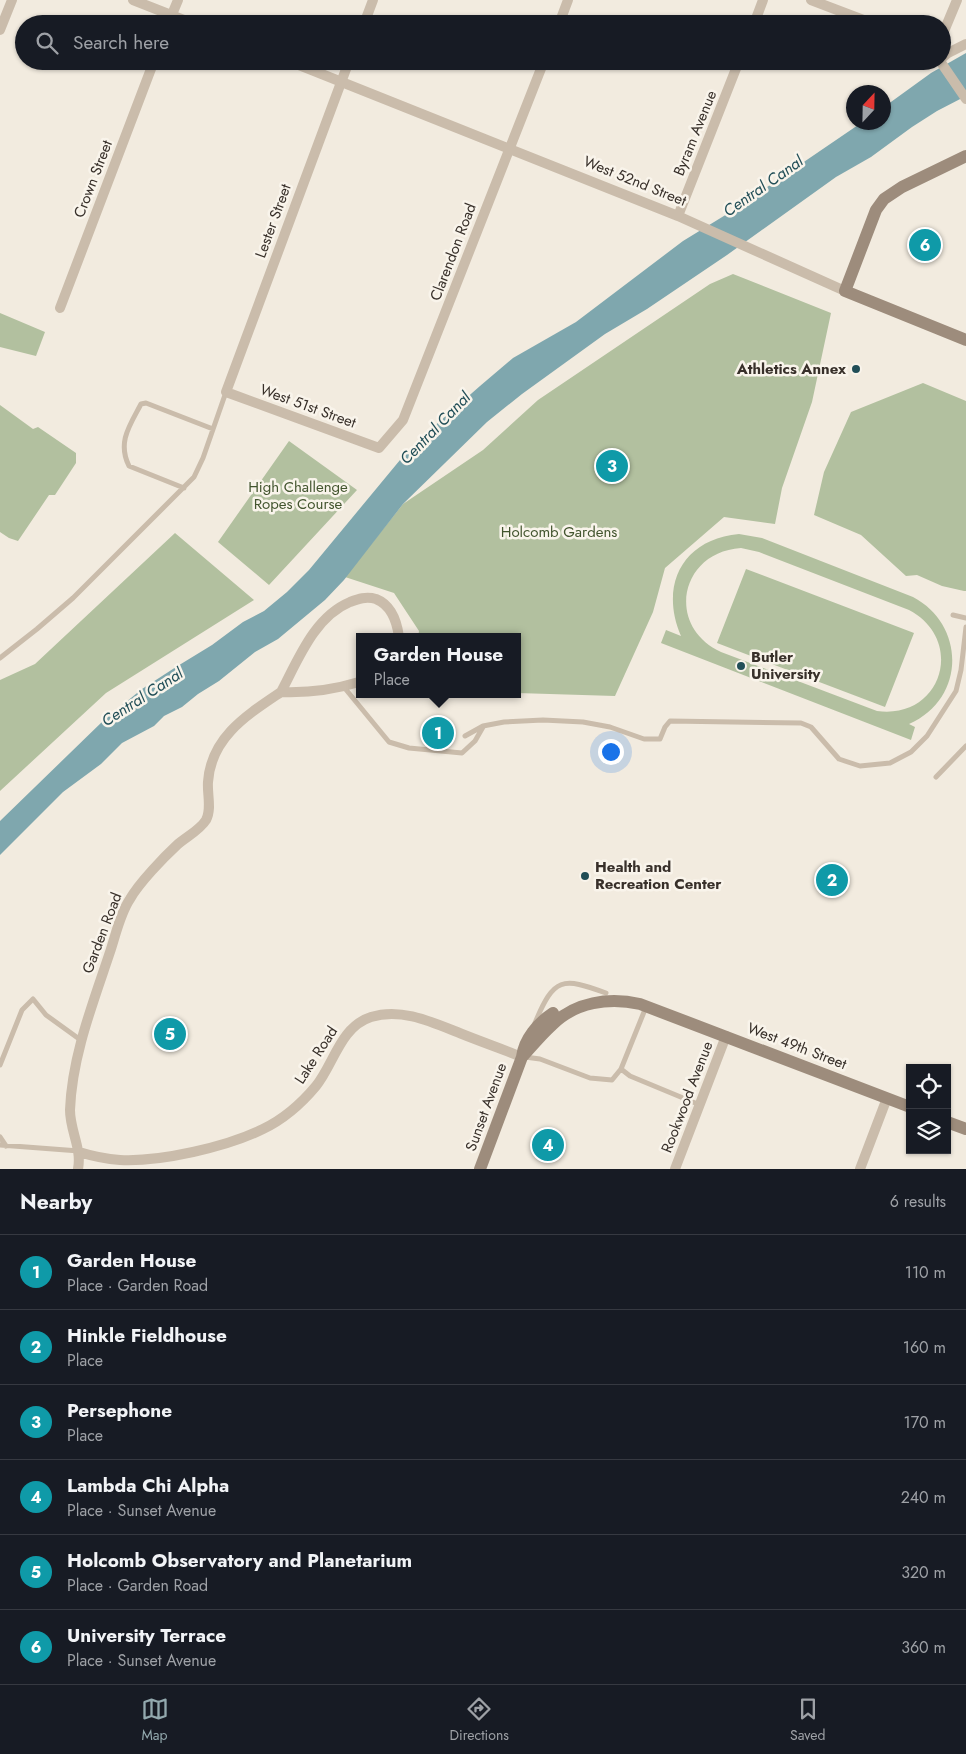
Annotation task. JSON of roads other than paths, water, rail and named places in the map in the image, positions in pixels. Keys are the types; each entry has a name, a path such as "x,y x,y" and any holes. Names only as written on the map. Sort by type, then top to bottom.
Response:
{"street":[{"path":"0,30 12,0"},
{"path":"133,0 162,15"},
{"path":"172,15 178,0"},
{"path":"367,15 373,0"},
{"path":"562,15 568,0"},
{"path":"757,15 763,0"},
{"path":"811,0 850,15"},
{"path":"950,15 956,0"},
{"path":"951,52 966,44"},
{"name":"Crown Street","path":"60,308 151,70"},
{"name":"West 52nd Street","path":"311,70 678,216 845,291 966,340"},
{"name":"Lester Street","path":"226,392 346,70"},
{"name":"Clarendon Road","path":"379,448 403,420 540,70"},
{"name":"Byram Avenue","path":"678,216 735,70"},
{"path":"946,70 966,99"},
{"path":"845,291 879,204 890,194 902,187 966,156"},
{"name":"West 51st Street","path":"226,392 379,448"},
{"name":"Garden Road","path":"78,1169 79,1152 72,1129 70,1110 74,1076 98,987 128,900 176,846 205,821 209,809 208,786 210,770 214,756 224,738 236,723 281,692 315,631 333,612 346,604 365,598 375,599 383,603 392,615 397,633"},
{"path":"281,692 312,691 356,683"},
{"name":"Sunset Avenue","path":"480,1169 522,1057 523,1047 531,1034 548,1016 563,1007 587,998 606,993 629,998"},
{"name":"Sunset Avenue","path":"522,1057 552,1024 565,1015 590,1003 629,998"},
{"name":"West 49th Street","path":"629,998 646,1007 906,1105"},
{"name":"West 49th Street","path":"629,998 658,1003 672,1016"},
{"name":"Lake Road","path":"79,1152 120,1160 155,1158 207,1148 264,1129 285,1116 306,1098 319,1082 348,1032 358,1023 371,1017 397,1014 418,1018 522,1057"},
{"name":"Rookwood Avenue","path":"675,1169 726,1036"},
{"path":"860,1169 888,1098"},
{"path":"951,1123 966,1129"},
{"path":"152,1169 155,1158"}],"lane":[{"path":"0,658 73,598 194,477 203,458 226,392"},
{"path":"184,488 129,466 123,444 126,432 140,404 146,403 213,429"},
{"path":"953,615 966,618"},
{"path":"465,736 483,726 504,722 543,720 583,722 610,727 644,739 660,739 665,726 670,721 801,723 811,727 839,759 860,766 890,763 911,752 927,736 956,691 961,670 966,627"},
{"path":"343,686 389,742 409,748 462,754 474,741 483,726"},
{"path":"936,778 966,746"},
{"path":"531,1034 542,1005 554,989 564,984 580,984 606,993"},
{"path":"0,1065 22,1010 33,999 46,1015 82,1041"},
{"path":"522,1057 540,1059 590,1078 612,1080 621,1068 646,1007"},
{"path":"621,1068 630,1076 700,1105"},
{"path":"0,1137 3,1146 79,1152"}],"water":[{"name":"Central Canal","path":"966,53 966,96 937,111 871,157 836,177 727,255 647,309 605,334 522,394 487,422 403,504 344,580 325,600 278,639 255,652 219,681 182,707 164,716 154,726 122,743 101,764 63,792 0,855 0,821 104,720 142,689 212,645 243,622 264,611 287,592 309,570 400,460 423,436 513,358 576,322 683,241 732,211 851,130 891,130 891,102 936,70 951,70 951,62"}],"place":[{"name":"University Terrace","path":"925,245"},
{"name":"Athletics Annex","path":"856,369"},
{"name":"Persephone","path":"612,466"},
{"name":"Butler University","path":"741,666"},
{"name":"Garden House","path":"438,733"},
{"name":"Health and Recreation Center","path":"585,876"},
{"name":"Hinkle Fieldhouse","path":"832,880"},
{"name":"Holcomb Observatory and Planetarium","path":"170,1034"},
{"name":"Lambda Chi Alpha","path":"548,1145"}],"park label":[{"name":"High Challenge Ropes Course","path":"298,496"},
{"name":"Holcomb Gardens","path":"559,532"}]}
